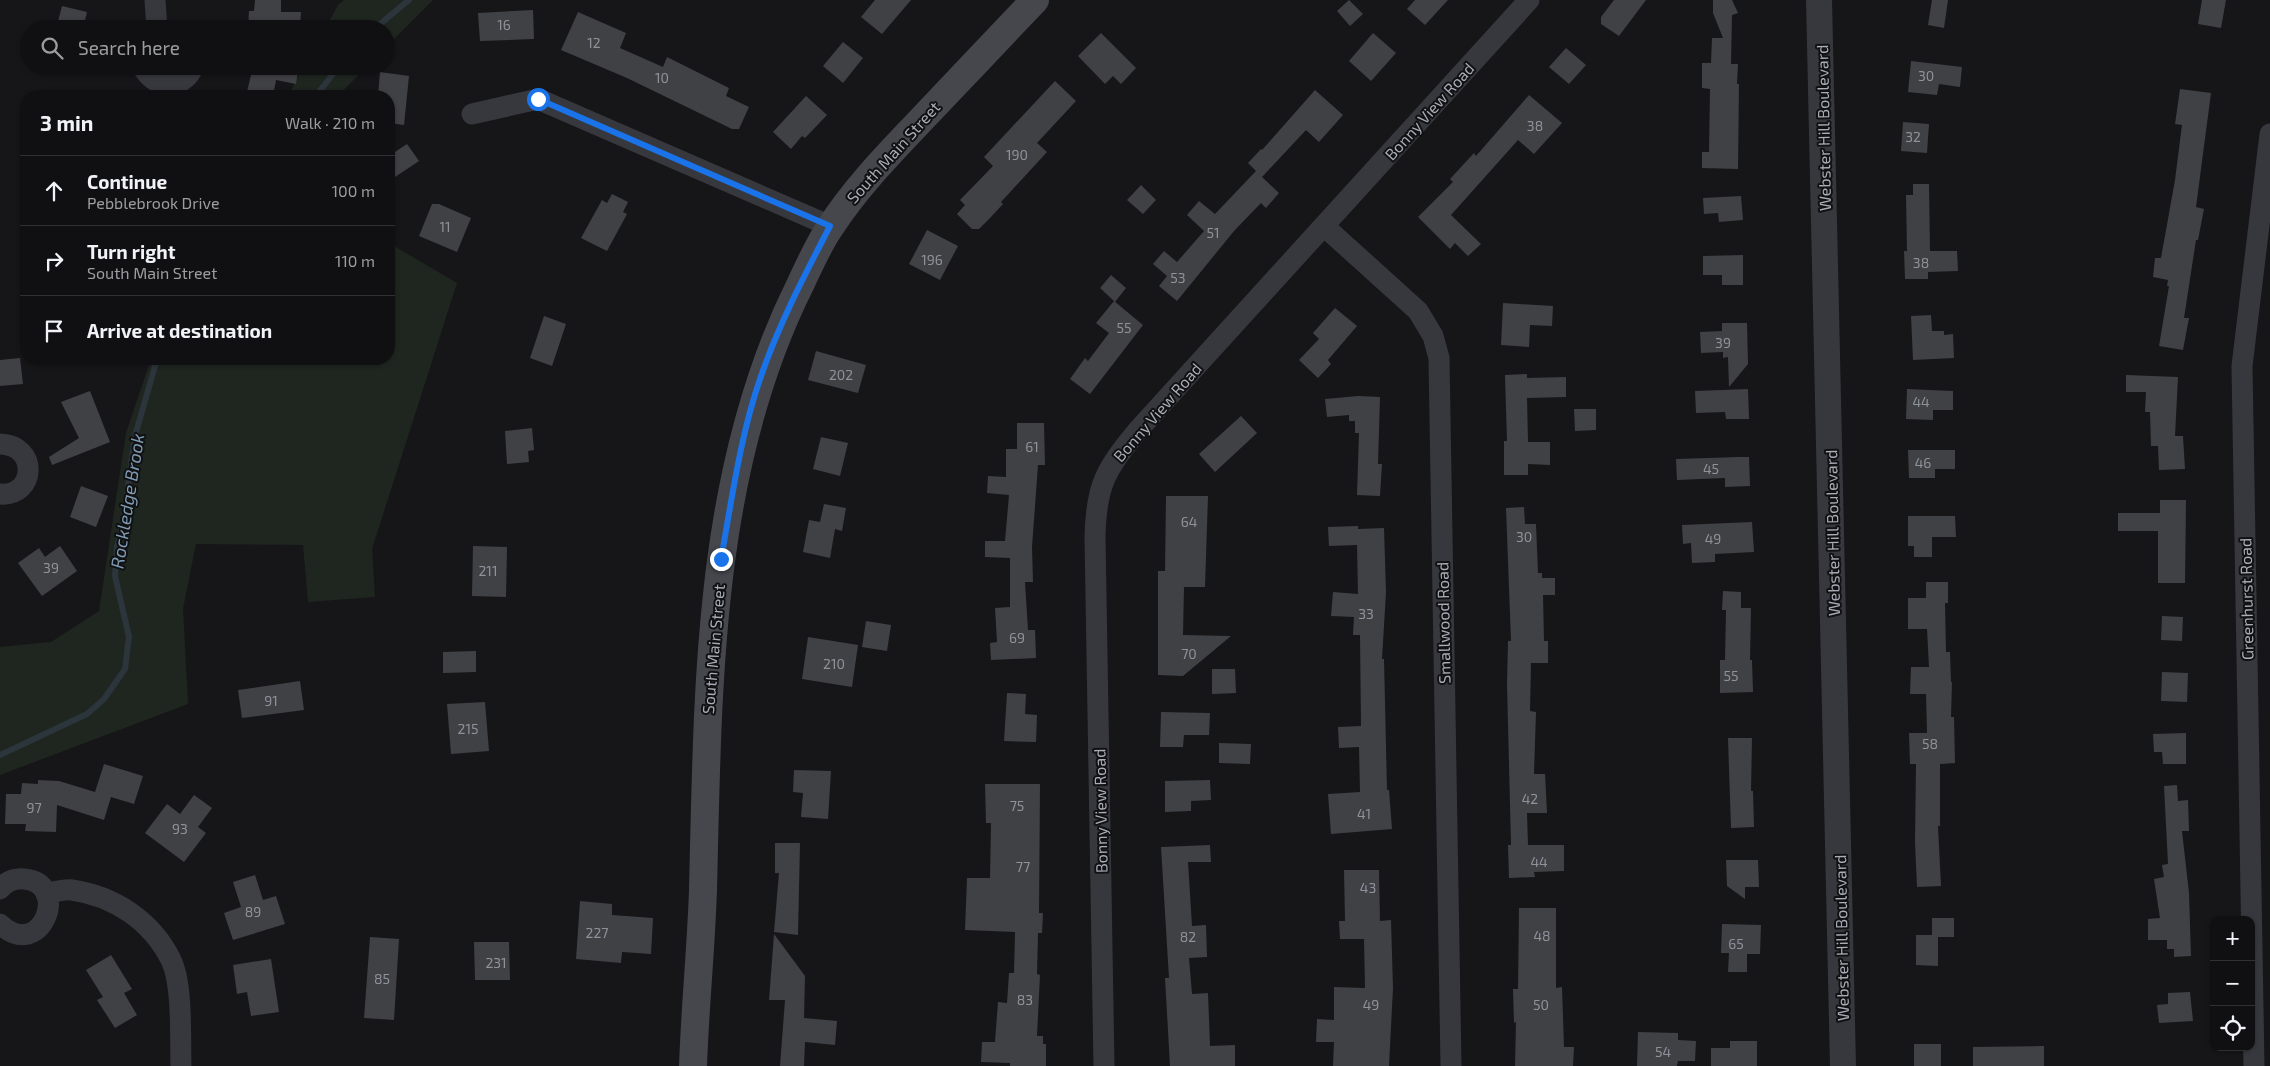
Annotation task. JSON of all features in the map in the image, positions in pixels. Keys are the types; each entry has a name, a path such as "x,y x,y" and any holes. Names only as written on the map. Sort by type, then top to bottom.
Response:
{"main road":[{"name":"South Main Street","path":"693,1066 702,897 707,712 721,559 741,453 759,381 784,316 830,226 870,173 1035,0"}],"street":[{"path":"155,0 156,20"},
{"name":"Bonny View Road","path":"1104,1066 1095,538 1096,518 1102,485 1116,457 1139,429 1325,227 1529,0"},
{"name":"Webster Hill Boulevard","path":"1819,0 1843,1066"},
{"path":"148,75 152,80 168,85 184,80 188,75"},
{"path":"472,114 538,99 830,226"},
{"name":"Greenhurst Road","path":"2254,1066 2242,366 2270,134"},
{"name":"Smallwood Road","path":"1325,227 1418,311 1433,336 1438,358 1451,1066"},
{"path":"0,444 8,444 22,453 28,468 24,484 11,493 0,494"},
{"path":"0,889 9,882 26,879 34,882 46,894 49,902 46,920 33,932 16,934 0,924"},
{"path":"46,894 71,889 119,904 147,925 171,960 178,992 181,1066"}],"shaded area":[{"path":"344,0 433,0 395,38 395,20 330,20 338,5"},
{"path":"299,75 358,75 344,90 291,90"},
{"path":"395,247 457,283 372,549 375,597 308,602 303,545 196,544 183,609 188,704 0,775 0,647 51,642 99,611 126,433 149,365 395,365"}],"building":[{"path":"255,0 281,0 281,12 301,12 301,20 248,20 249,11 254,11"},
{"path":"875,0 911,0 882,34 861,17"},
{"path":"1349,0 1363,14 1350,26 1337,11"},
{"path":"1415,0 1448,0 1425,25 1407,9"},
{"path":"1614,0 1646,0 1619,36 1601,24 1601,17"},
{"path":"1713,0 1732,0 1738,13 1732,15 1731,64 1738,64 1738,169 1702,168 1702,152 1709,152 1710,89 1702,88 1702,63 1711,63 1712,38 1723,38 1713,13"},
{"path":"1932,0 1948,0 1944,28 1928,25"},
{"path":"2202,0 2226,0 2221,28 2198,24"},
{"path":"62,6 87,12 85,20 58,20"},
{"path":"533,10 534,39 480,41 478,13"},
{"path":"578,12 626,33 620,48 663,67 667,57 729,88 726,96 749,107 739,129 732,129 627,78 561,50"},
{"path":"1101,33 1136,68 1121,84 1113,76 1105,84 1078,56"},
{"path":"1373,33 1396,53 1371,81 1349,61"},
{"path":"843,42 863,58 843,83 823,66"},
{"path":"1566,48 1586,65 1569,84 1549,67"},
{"path":"1911,61 1962,67 1960,87 1939,84 1937,95 1908,92"},
{"path":"251,75 298,75 296,84 276,80 274,90 247,90"},
{"path":"380,75 409,76 404,125 395,124 395,90 378,90"},
{"path":"1055,81 1076,101 1037,143 1047,152 1001,202 1003,204 990,218 979,229 972,229 957,214 965,205 960,200 993,166 984,157"},
{"path":"2180,89 2211,93 2196,207 2204,209 2198,240 2196,240 2184,318 2189,318 2183,350 2159,346 2169,286 2167,286 2168,280 2153,277 2155,258 2161,258 2175,180 2182,125 2175,124"},
{"path":"1315,90 1343,115 1319,142 1306,130 1262,177 1279,193 1266,208 1261,203 1234,231 1177,301 1159,286 1167,276 1153,264 1164,251 1177,262 1204,231 1187,215 1199,201 1215,214 1256,171 1248,163 1262,150"},
{"path":"1529,95 1562,123 1534,154 1518,140 1451,215 1481,244 1468,256 1455,243 1450,249 1418,217 1453,182 1450,179 1474,153 1476,156"},
{"path":"806,96 827,115 805,138 802,136 791,149 773,132"},
{"path":"1903,122 1929,124 1927,153 1901,151"},
{"path":"407,144 419,161 395,177 395,152"},
{"path":"1913,184 1929,184 1930,251 1957,251 1958,271 1928,272 1928,279 1905,279 1904,251 1907,251 1906,195 1913,195"},
{"path":"1141,185 1156,200 1143,214 1127,200"},
{"path":"612,194 628,202 623,212 627,214 607,251 581,238 602,200 607,203"},
{"path":"1741,196 1743,220 1719,222 1718,213 1704,214 1703,198"},
{"path":"432,204 439,204 471,218 457,252 419,236"},
{"path":"927,230 958,246 940,280 909,264"},
{"path":"1743,255 1743,285 1722,285 1722,275 1703,275 1703,256"},
{"path":"1111,275 1126,288 1115,302 1100,288"},
{"path":"1114,301 1143,325 1090,394 1070,379 1085,358 1088,361 1109,333 1096,323"},
{"path":"1503,303 1553,306 1552,326 1530,325 1529,347 1501,345"},
{"path":"1335,308 1357,326 1328,360 1331,364 1318,378 1299,360 1319,339 1313,333"},
{"path":"1931,315 1932,331 1944,331 1944,335 1953,334 1954,358 1913,360 1911,316"},
{"path":"544,316 566,324 552,366 530,358"},
{"path":"1722,323 1747,323 1748,364 1729,387 1728,357 1723,358 1723,352 1701,353 1700,332 1722,331"},
{"path":"816,351 866,365 858,393 808,380"},
{"path":"20,358 23,384 0,386 0,360"},
{"path":"1527,374 1527,378 1566,377 1566,397 1527,398 1528,442 1550,442 1550,465 1528,464 1528,475 1504,475 1504,441 1507,441 1505,375"},
{"path":"2126,375 2178,377 2175,436 2183,436 2185,469 2159,470 2158,446 2151,446 2150,412 2145,412 2146,392 2126,392"},
{"path":"1748,389 1749,419 1726,419 1725,412 1696,413 1695,391"},
{"path":"1907,389 1953,391 1953,410 1933,410 1933,420 1906,419"},
{"path":"90,391 110,442 52,465 49,457 79,438 61,402"},
{"path":"1358,396 1380,397 1378,464 1382,464 1380,496 1357,495 1359,433 1355,433 1355,421 1349,421 1349,415 1327,417 1325,399"},
{"path":"1574,409 1596,409 1596,430 1575,431"},
{"path":"1241,416 1257,433 1215,472 1199,454"},
{"path":"1017,423 1044,423 1045,465 1038,465 1032,547 1033,582 1025,582 1028,630 1035,630 1036,658 991,660 990,643 997,642 995,608 1010,607 1010,558 985,557 985,541 1005,541 1009,495 987,493 988,476 1006,477 1006,449 1017,449"},
{"path":"532,428 534,450 528,451 529,462 507,464 505,431"},
{"path":"821,437 848,443 840,476 813,469"},
{"path":"1908,450 1955,450 1955,469 1935,469 1935,478 1909,478"},
{"path":"1749,457 1750,486 1725,487 1725,478 1677,480 1676,459"},
{"path":"81,486 108,496 96,527 70,517"},
{"path":"1166,496 1208,496 1205,587 1184,587 1183,635 1231,636 1183,676 1158,675 1158,571 1165,571"},
{"path":"2160,500 2186,500 2185,583 2158,583 2158,531 2118,531 2118,513 2160,513"},
{"path":"824,504 846,508 842,531 835,529 830,558 803,552 809,520 820,522"},
{"path":"1524,507 1525,524 1536,524 1538,573 1542,573 1542,578 1555,578 1555,595 1543,595 1544,641 1548,641 1548,663 1531,663 1530,711 1536,712 1534,774 1545,774 1547,813 1527,813 1528,845 1564,845 1564,871 1534,872 1535,877 1509,878 1508,845 1511,845 1507,684 1508,641 1511,641 1506,508"},
{"path":"1908,516 1955,516 1956,537 1932,537 1932,557 1914,557 1914,546 1908,546"},
{"path":"1752,522 1754,552 1715,554 1715,562 1692,563 1691,543 1683,544 1682,525"},
{"path":"1358,526 1358,529 1384,528 1386,592 1382,659 1384,659 1387,790 1389,790 1392,829 1331,834 1328,794 1360,792 1359,747 1339,748 1338,727 1361,726 1360,635 1353,635 1354,617 1331,616 1333,592 1358,594 1357,545 1329,546 1328,527"},
{"path":"60,546 77,571 42,596 18,563 39,548 45,557"},
{"path":"473,546 507,547 506,597 472,596"},
{"path":"1926,582 1948,582 1948,603 1945,603 1946,652 1950,652 1952,682 1951,717 1954,717 1955,763 1940,764 1940,826 1938,826 1941,886 1917,887 1915,842 1916,764 1910,764 1909,733 1927,733 1926,694 1910,694 1911,667 1929,667 1927,629 1908,629 1908,598 1926,598"},
{"path":"1723,591 1741,592 1741,608 1751,608 1750,660 1752,660 1753,692 1720,693 1720,660 1725,660 1726,610 1722,610"},
{"path":"2162,616 2183,617 2182,641 2161,640"},
{"path":"866,621 891,625 887,651 862,647"},
{"path":"808,637 858,645 852,687 802,679"},
{"path":"476,651 476,672 443,673 443,652"},
{"path":"1212,669 1235,669 1236,693 1212,694"},
{"path":"2162,672 2188,673 2187,702 2161,701"},
{"path":"300,681 304,710 242,718 238,690"},
{"path":"1007,693 1026,694 1025,714 1037,715 1036,742 1004,741"},
{"path":"485,702 489,751 451,754 447,704"},
{"path":"1161,712 1210,713 1209,735 1184,735 1183,747 1160,747"},
{"path":"2186,733 2186,764 2163,764 2162,752 2154,752 2153,734"},
{"path":"1728,738 1752,738 1751,791 1753,791 1754,827 1731,828"},
{"path":"1219,743 1251,744 1250,764 1219,763"},
{"path":"104,764 143,776 134,804 111,797 104,820 57,805 56,832 25,831 26,824 5,824 6,794 21,794 22,783 38,784 38,780 59,781 95,792"},
{"path":"794,770 831,771 828,819 801,817 803,793 793,792"},
{"path":"1210,780 1211,800 1191,801 1191,811 1165,812 1165,781"},
{"path":"985,784 1040,784 1039,913 1043,913 1042,933 1038,933 1037,974 1040,975 1037,1036 1043,1036 1043,1044 1046,1044 1046,1066 1010,1066 1010,1063 981,1062 982,1042 995,1042 998,1002 1007,1003 1009,973 1014,973 1015,932 965,930 967,878 990,878 991,823 986,823"},
{"path":"2177,785 2178,801 2188,800 2189,831 2182,831 2189,893 2191,956 2174,957 2174,949 2167,949 2167,940 2148,940 2148,919 2160,918 2154,879 2164,877 2162,865 2168,864 2164,786"},
{"path":"194,795 212,808 198,827 206,833 184,862 145,833 167,804 180,814"},
{"path":"775,843 800,843 798,935 774,932 779,873 775,873"},
{"path":"1210,845 1211,862 1188,862 1192,926 1206,925 1207,957 1189,958 1192,994 1208,993 1210,1046 1235,1045 1235,1066 1170,1066 1165,978 1169,978 1161,847"},
{"path":"1726,860 1758,860 1759,887 1745,887 1745,899 1727,886"},
{"path":"1344,870 1379,870 1380,921 1391,920 1393,988 1389,1066 1333,1066 1334,1042 1316,1042 1317,1019 1334,1020 1334,987 1365,988 1364,939 1340,939 1339,921 1345,921"},
{"path":"255,875 263,900 276,896 285,924 233,940 224,913 241,907 233,882"},
{"path":"580,901 612,904 612,915 653,918 651,954 622,952 621,963 576,959"},
{"path":"1519,908 1556,908 1556,988 1562,987 1564,1047 1574,1047 1573,1066 1515,1066 1516,1022 1514,1023 1513,989 1518,989"},
{"path":"1932,918 1954,918 1954,937 1938,937 1938,966 1916,965 1916,935 1932,935"},
{"path":"1722,924 1761,925 1760,954 1747,954 1747,972 1728,972 1729,953 1721,953"},
{"path":"774,934 805,976 804,1018 837,1021 835,1045 805,1042 804,1066 780,1066 785,1000 769,1000"},
{"path":"370,937 399,939 394,1020 364,1018"},
{"path":"474,942 509,942 510,980 475,980"},
{"path":"111,955 132,989 124,993 137,1015 115,1028 97,1000 103,997 86,970"},
{"path":"271,959 279,1012 251,1016 247,992 237,994 233,965"},
{"path":"2190,992 2193,1021 2159,1023 2157,1005 2168,1004 2168,993"},
{"path":"1638,1032 1678,1033 1678,1040 1696,1041 1695,1061 1678,1061 1677,1066 1637,1066"},
{"path":"1730,1041 1757,1041 1757,1066 1711,1066 1711,1048 1730,1048"},
{"path":"1914,1044 1941,1044 1941,1066 1914,1066"},
{"path":"2044,1046 2044,1066 1973,1066 1973,1047"}],"waterway":[{"name":"Rockledge Brook","path":"385,20 409,0"},
{"name":"Rockledge Brook","path":"321,90 332,75"},
{"name":"Rockledge Brook","path":"0,755 87,714 104,699 125,669 129,637 115,576 117,547 123,524 135,436 155,365"}],"route":[{"path":"538,99 830,226 784,316 759,381 748,420 721,559"}]}
